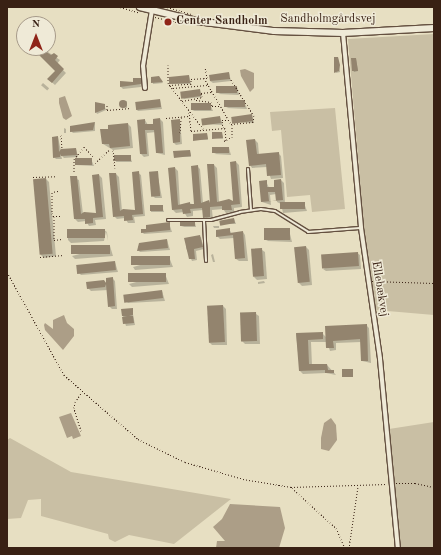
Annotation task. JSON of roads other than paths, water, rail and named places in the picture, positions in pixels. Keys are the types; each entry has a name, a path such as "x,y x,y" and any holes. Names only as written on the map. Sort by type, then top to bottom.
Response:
{"street":[{"name":"Sandholmgårdsvej","path":"140,7 235,27 343,33 434,28"},
{"path":"145,88 143,66 152,10"},
{"name":"Ellebækvej","path":"343,33 360,228 380,359 398,548"}],"lane":[{"path":"248,169 251,210"},
{"path":"168,220 204,221 251,210 271,210 308,232 360,228"},
{"path":"204,221 206,261"}],"place":[{"name":"Center Sandholm","path":"168,22"}]}
